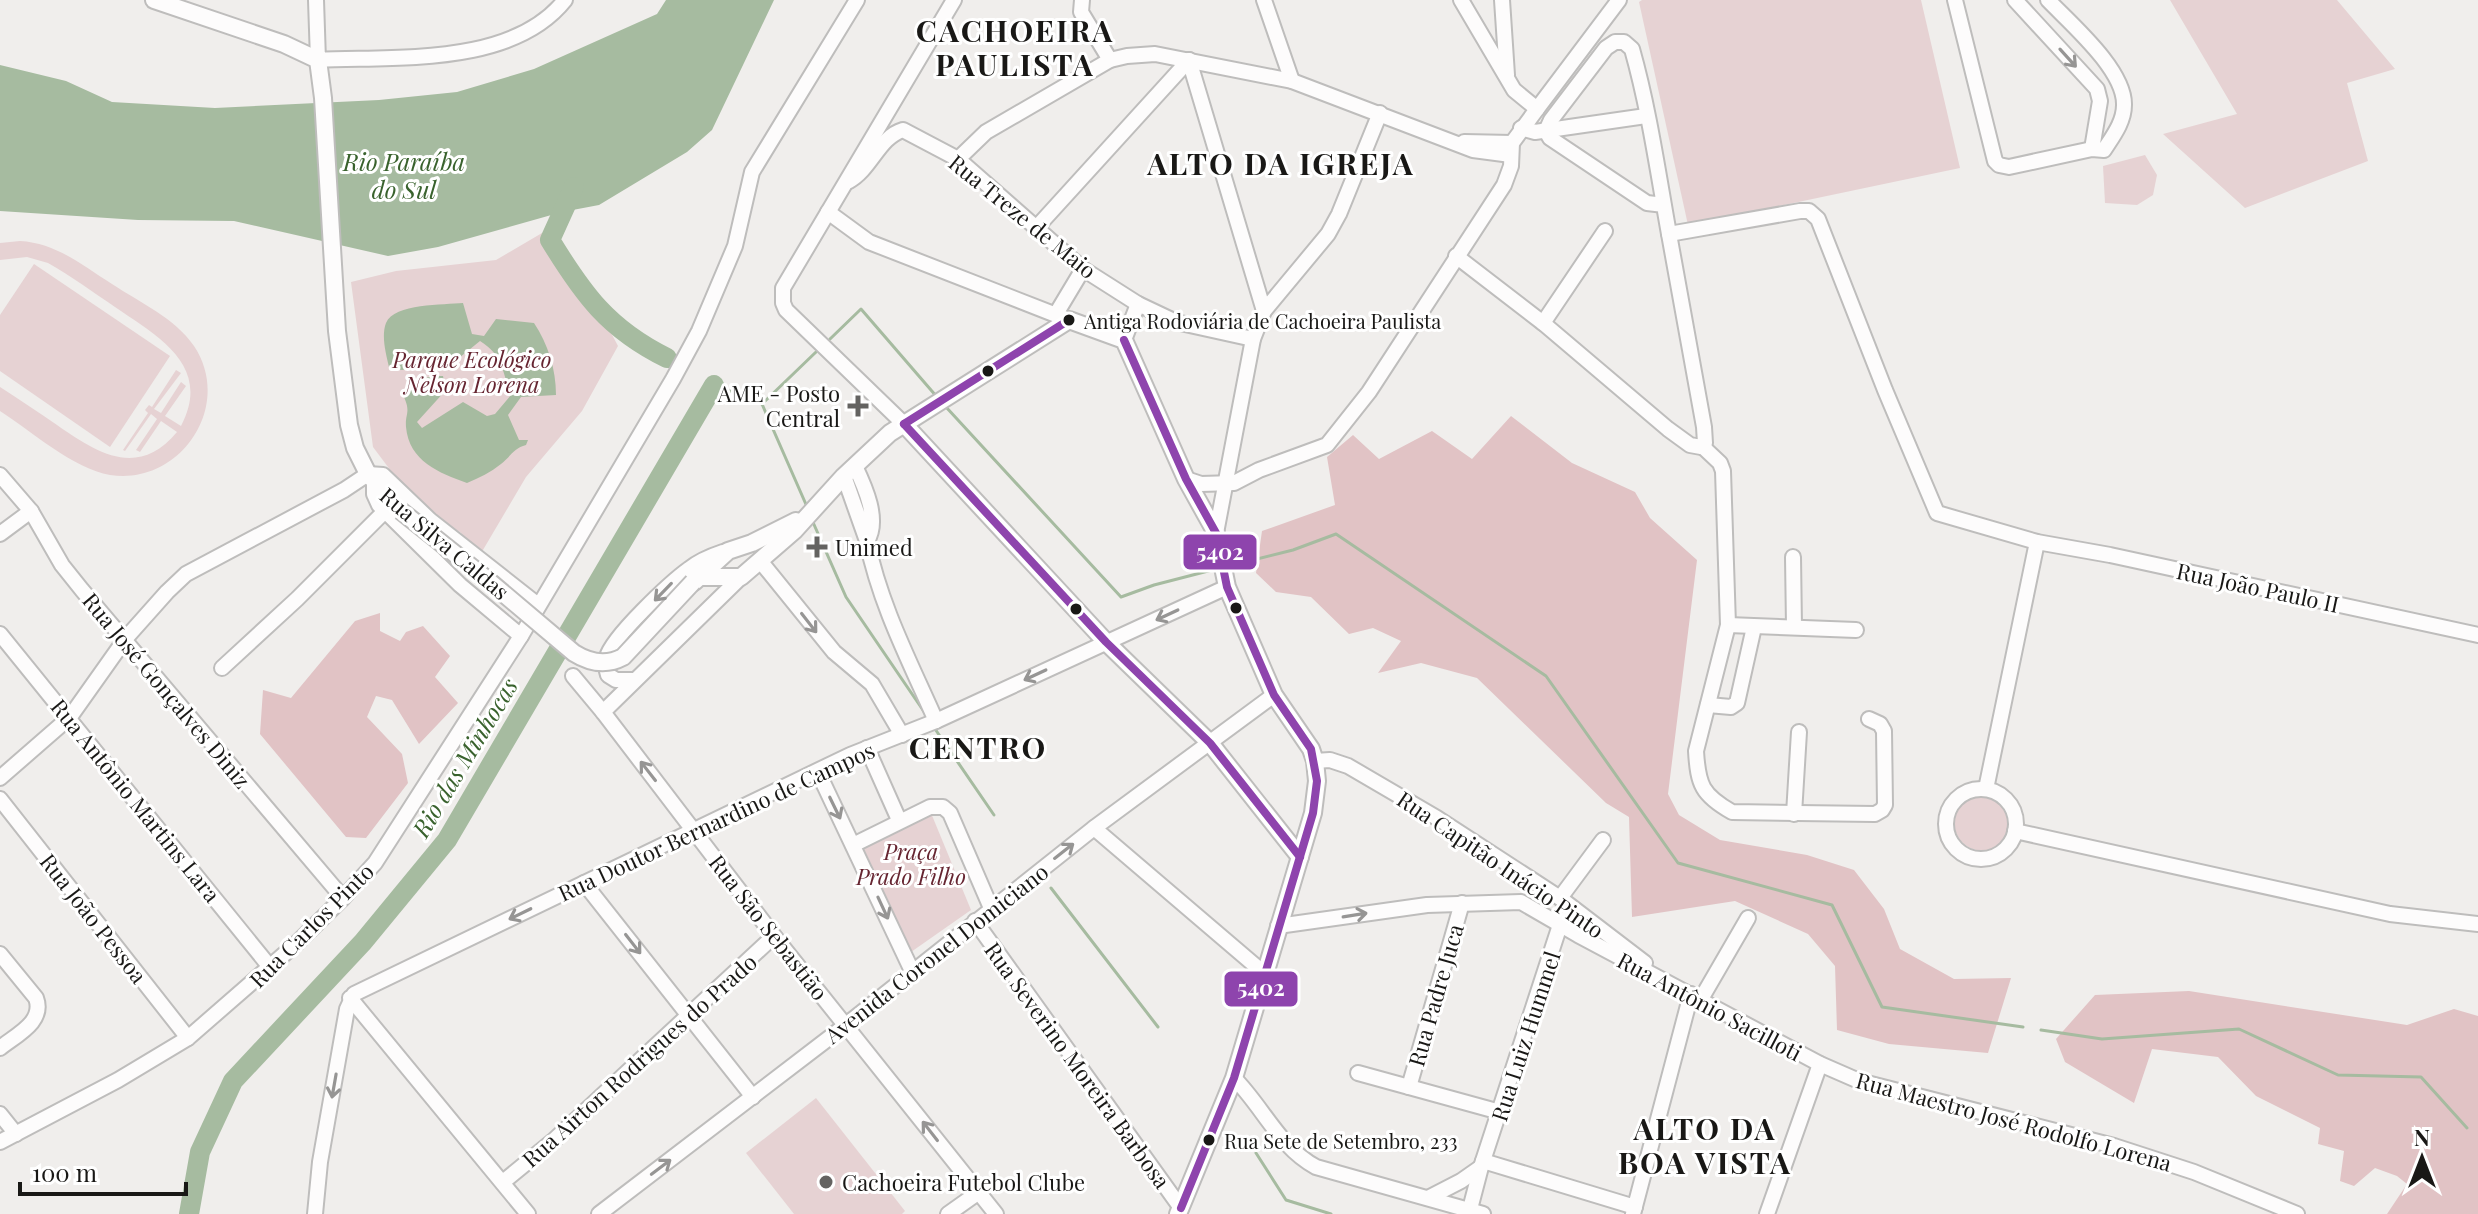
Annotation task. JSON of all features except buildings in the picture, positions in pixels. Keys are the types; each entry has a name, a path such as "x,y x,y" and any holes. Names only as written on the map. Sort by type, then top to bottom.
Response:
{"main road":[{"path":"154,0 179,5 318,60"},
{"name":"Rua Silva Caldas","path":"318,60 342,382 349,425 355,448 393,511 484,577 574,653 600,663 617,660 632,649 696,580"},
{"path":"696,580 750,570 794,531 883,439 1063,317 1124,340 1186,479 1216,533 1227,587 1274,695 1307,742 1315,761 1315,801 1300,857 1234,1078 1182,1213"},
{"path":"904,424 1106,642 1210,743 1300,857"},
{"path":"696,580 732,550 805,517"},
{"path":"732,550 750,570"}],"street":[{"path":"316,0 318,60 446,54 507,41 537,26 565,0"},
{"name":"Rua Carlos Pinto","path":"0,1142 118,1080 188,1038 270,967 375,863 521,636 699,331 735,246 752,172 857,0"},
{"path":"904,424 786,310 783,288 954,0"},
{"path":"1082,0 1081,12 1110,60"},
{"path":"1264,0 1292,81"},
{"path":"1461,0 1514,90 1537,109"},
{"path":"1502,0 1508,81"},
{"path":"1186,479 1201,484 1224,485 1327,445 1369,392 1504,185 1511,166 1511,149 1521,128 1619,0"},
{"path":"1955,0 1991,146 1999,165 2009,167 2098,150 2122,119 2122,89 2105,62 2048,0"},
{"path":"2015,0 2097,89 2100,101 2098,150"},
{"path":"1546,131 1606,48 1615,42 1624,42 1632,49 1704,427 1703,447"},
{"path":"958,159 986,132 1110,60 1155,54 1292,81 1483,153 1511,149"},
{"path":"1037,227 1189,60"},
{"path":"1189,60 1264,311"},
{"path":"1216,533 1253,339 1264,311 1328,234 1380,113"},
{"path":"1521,128 1546,131 1646,116"},
{"path":"1546,131 1550,138 1647,203 1664,205"},
{"name":"Rua Treze de Maio","path":"845,183 863,171 895,132 906,132 958,159 1083,269 1138,304 1176,322 1253,339"},
{"name":"Rua João Paulo II","path":"1669,234 1800,211 1809,211 1818,219 1937,513 2037,542 2478,635"},
{"path":"828,212 869,242 1063,317 1083,269"},
{"path":"1543,323 1605,231"},
{"path":"1456,256 1543,323 1668,429 1690,445 1703,447 1720,463 1723,471 1728,625 1696,751 1697,772 1704,791 1713,801 1732,812 1875,814 1885,805 1884,731 1880,724 1869,719"},
{"path":"1124,340 1138,304"},
{"path":"850,471 873,573 893,627 936,721"},
{"name":"Rua José Gonçalves Diniz","path":"0,475 31,511 62,565 343,898"},
{"path":"0,778 70,717 126,638 167,592 200,565 371,478 383,475 430,520 538,605"},
{"path":"0,534 31,511"},
{"path":"222,668 393,511 460,585 521,636"},
{"path":"1986,789 2037,542"},
{"path":"633,680 608,675 606,664 610,649 691,567 732,550"},
{"path":"1793,557 1794,627"},
{"path":"603,712 750,570 834,652 872,684 902,735"},
{"name":"Rua Doutor Bernardino de Campos","path":"349,1004 356,993 694,830 867,748 936,721 1227,587"},
{"path":"633,623 646,637 670,645"},
{"path":"1728,625 1856,630"},
{"path":"1708,705 1731,707 1737,703 1754,627"},
{"name":"Rua Antônio Martins Lara","path":"0,634 270,967"},
{"name":"Rua São Sebastião","path":"573,676 774,936 996,1214"},
{"name":"Avenida Coronel Domiciano","path":"599,1214 846,1025 1094,828 1274,695"},
{"path":"1794,814 1799,732"},
{"path":"867,748 899,820"},
{"name":"Rua Capitão Inácio Pinto","path":"1315,761 1338,761 1437,818 1560,898 1677,987"},
{"path":"818,772 912,971"},
{"path":"1986,789 2010,804 2016,822 2015,831 2011,842 1995,856 1974,858 1955,847 1946,828 1950,807 1965,792 1986,789"},
{"name":"Rua João Pessoa","path":"0,799 188,1038"},
{"path":"853,845 930,807 947,810 991,908"},
{"path":"1094,828 1265,974"},
{"path":"2015,831 2390,914 2478,924"},
{"path":"1278,926 1416,906 1541,903 1560,898 1603,840"},
{"path":"584,883 753,1097"},
{"name":"Rua Antônio Sacilloti","path":"1521,902 1820,1064"},
{"name":"Rua Padre Juca","path":"1409,1087 1462,903"},
{"name":"Rua Luiz Hummel","path":"1476,1212 1482,1164 1560,925 1573,908"},
{"path":"1428,1198 1461,1181 1482,1164 1634,1210 1696,996 1748,918"},
{"name":"Rua Severino Moreira Barbosa","path":"975,921 1182,1213"},
{"name":"Rua Airton Rodrigues do Prado","path":"503,1182 553,1141 774,936"},
{"path":"0,954 36,998 39,1007 34,1020 0,1048"},
{"path":"349,1004 528,1214"},
{"path":"328,1214 315,1207 349,1004"},
{"path":"1767,1214 1820,1064"},
{"name":"Rua Maestro José Rodolfo Lorena","path":"1820,1064 1859,1081 2128,1150 2194,1172 2297,1214"},
{"path":"1358,1073 1500,1112"},
{"path":"1234,1078 1254,1098 1285,1143 1303,1160 1342,1176 1476,1212"},
{"path":"0,1114 16,1134"},
{"path":"948,1214 979,1192"}],"green space":[{"path":"1921,0 1960,168 1688,225 1639,2"},
{"path":"2170,0 2337,0 2395,69 2347,83 2368,161 2245,208 2163,134 2237,114"},
{"path":"2145,155 2157,175 2153,195 2137,205 2105,203 2103,166"},
{"name":"Parque Ecológico Nelson Lorena","path":"542,233 590,293 618,346 582,411 526,477 480,555 460,532 432,516 412,499 373,447 351,282 396,271 496,260"},
{"path":"20,241 57,250 79,263 167,319 194,346 205,369 208,393 203,416 193,437 178,455 158,468 135,475 110,475 68,457 0,411 0,387 87,445 117,457 132,458 147,455 177,432 161,421 140,452 136,450 157,419 151,414 123,450 148,413 145,410 149,405 152,407 176,370 181,373 154,409 161,413 181,382 186,386 165,416 181,426 189,405 190,386 185,369 163,341 48,263 27,257 0,260 0,243"},
{"path":"34,264 170,356 110,447 0,371 0,315"},
{"path":"1983,793 2004,801 2012,822 2004,843 1983,851 1962,843 1954,822 1962,801"},
{"name":"Praça Prado Filho","path":"931,813 971,910 911,952 863,847"},
{"name":"Cachoeira Futebol Clube","path":"816,1098 905,1211 902,1214 794,1214 746,1153"}],"shaded area":[{"path":"1511,416 1572,463 1635,492 1650,518 1697,560 1668,794 1679,815 1720,840 1807,855 1854,870 1884,909 1900,949 1954,979 2011,978 1988,1053 1889,1044 1837,1030 1835,966 1808,934 1735,901 1632,917 1629,817 1606,803 1477,678 1421,663 1378,673 1401,641 1373,628 1349,634 1311,597 1276,592 1256,573 1262,531 1335,505 1327,457 1353,435 1379,459 1432,431 1472,459"},
{"path":"380,613 380,631 400,641 406,632 423,626 450,656 435,677 458,703 419,744 392,700 376,696 367,717 402,754 408,783 366,838 346,837 260,734 263,690 291,698 355,621"},
{"path":"2189,991 2407,1025 2454,1009 2478,1016 2478,1214 2387,1214 2407,1184 2397,1176 2375,1168 2354,1186 2340,1181 2344,1151 2318,1144 2320,1128 2256,1096 2218,1057 2152,1049 2134,1103 2065,1062 2056,1039 2095,995"}],"water":[{"name":"Rio Paraíba do Sul","path":"666,0 774,0 712,130 687,152 599,205 562,212 438,247 388,256 234,221 138,220 0,211 0,65 66,81 112,102 215,108 379,100 457,92 534,69 657,14"},
{"path":"463,303 472,334 484,336 496,319 534,323 550,357 556,395 521,397 508,415 519,440 528,440 526,445 515,450 493,470 467,483 436,470 413,449 408,439 404,397 420,380 443,376 446,390 417,422 422,428 463,402 487,416 495,414 511,395 498,359 480,341 459,358 402,370 389,367 384,339 386,323 399,312 420,306"}],"waterway":[{"path":"574,187 550,240 599,308 628,335 667,358"},
{"path":"830,339 861,309 937,397"},
{"path":"762,404 816,352"},
{"path":"714,385 762,404 808,509"},
{"name":"Rio das Minhocas","path":"189,1214 200,1152 233,1081 363,942 447,840 714,385"},
{"path":"946,407 1121,597 1216,569"},
{"path":"812,520 846,597 927,716"},
{"path":"1229,566 1293,550 1336,534 1546,676 1678,863 1832,905 1882,1007 2023,1027"},
{"path":"933,726 994,815"},
{"path":"1051,888 1158,1027"},
{"path":"2041,1030 2102,1039 2239,1029 2338,1075 2421,1077 2467,1128"},
{"path":"1256,1153 1286,1200 1331,1214"}],"transit line":[{"name":"5402","path":"904,424 1069,320"},
{"name":"5402","path":"1124,340 1186,479 1216,533 1227,587 1274,695 1311,749 1317,781 1313,813 1234,1078 1181,1208"},
{"name":"5402","path":"904,424 1106,642 1210,743 1300,857"}],"place":[{"name":"Antiga Rodoviária de Cachoeira Paulista","path":"1069,320"},
{"name":"AME - Posto Central","path":"858,406"},
{"name":"Unimed","path":"817,547"},
{"name":"Rua Sete de Setembro, 233","path":"1209,1140"},
{"name":"Cachoeira Futebol Clube","path":"826,1182"}],"district":[{"name":"CACHOEIRA PAULISTA","path":"1015,47"},
{"name":"ALTO DA IGREJA","path":"1281,163"},
{"name":"CENTRO","path":"978,747"},
{"name":"ALTO DA BOA VISTA","path":"1705,1145"}]}
